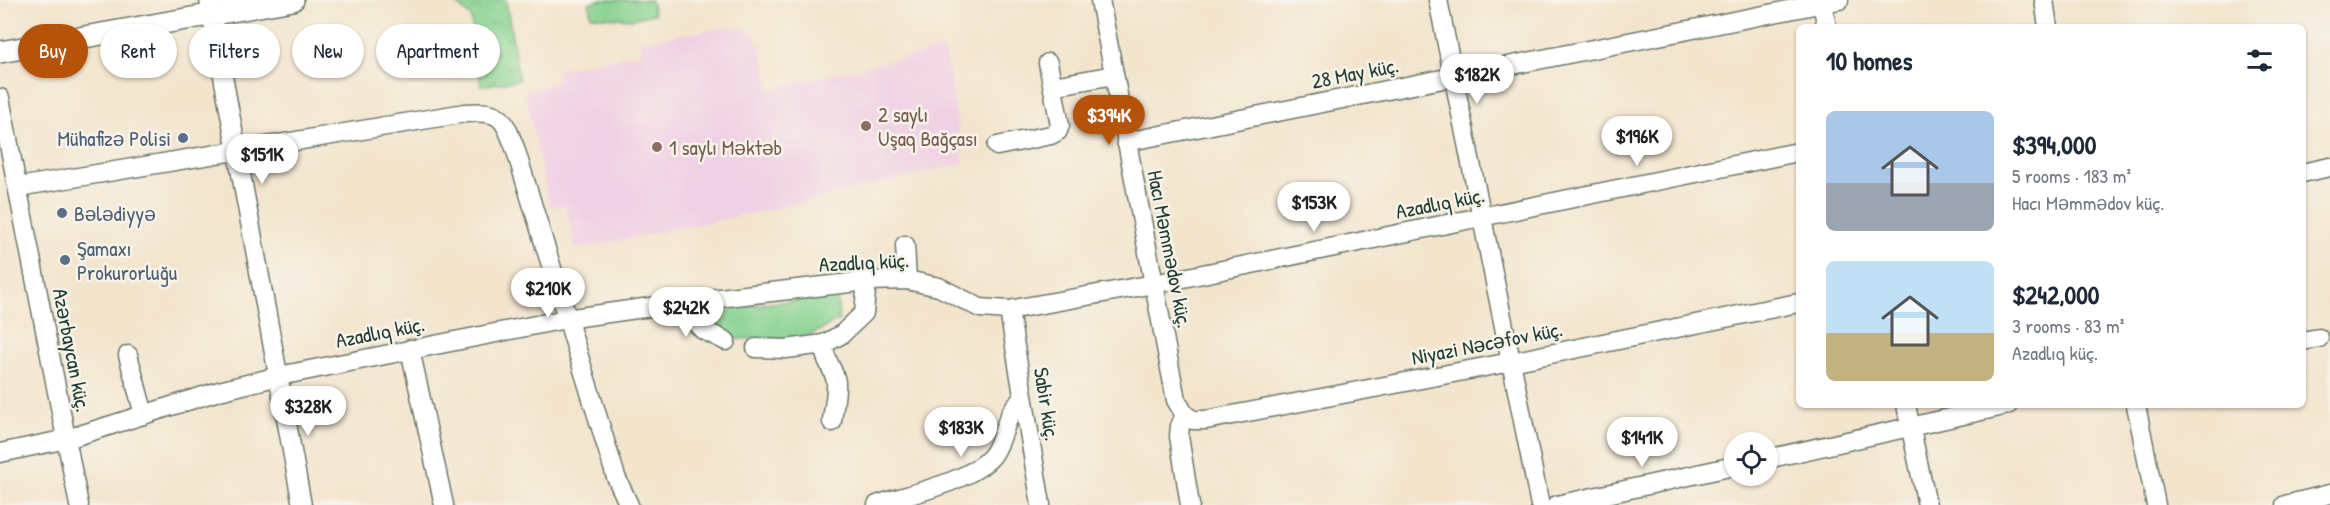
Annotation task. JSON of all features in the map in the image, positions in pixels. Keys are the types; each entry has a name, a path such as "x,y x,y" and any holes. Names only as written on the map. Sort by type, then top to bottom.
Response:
{"street":[{"path":"0,52 211,7 293,0"},
{"name":"Hacı Məmmədov küç.","path":"1100,0 1176,400 1185,415"},
{"path":"1438,0 1540,505"},
{"path":"2044,0 2048,24"},
{"path":"1827,1 1827,24"},
{"name":"28 May küç.","path":"1126,142 1827,1"},
{"path":"211,7 302,505"},
{"path":"997,146 1051,135 1058,131 1060,125 1048,63"},
{"path":"1053,86 1114,75"},
{"name":"Azərbaycan küç.","path":"0,98 79,505"},
{"path":"18,188 465,113 482,111 495,114 503,123 515,148 616,477 629,505"},
{"name":"Azadlıq küç.","path":"0,453 67,439 219,391 279,376 567,319 693,301 867,281 907,280 939,287 980,308 1009,310 1154,284 1796,152"},
{"path":"2306,173 2330,167"},
{"path":"905,245 907,280"},
{"path":"756,348 786,349 824,344 842,334 864,313 867,281"},
{"path":"693,301 694,321 703,330 726,341"},
{"name":"Niyazi Nəcəfov küç.","path":"1185,415 1193,420 1206,420 1511,362 1796,303"},
{"name":"Sabir küç.","path":"1009,310 1041,505"},
{"path":"824,344 826,360 833,371 836,383 832,422"},
{"path":"410,349 444,505"},
{"path":"128,356 144,414"},
{"path":"877,505 978,470 1001,441 1014,408 1023,399"},
{"path":"1907,408 1927,505"},
{"path":"1778,457 1995,408"},
{"path":"2137,408 2156,505"},
{"path":"1185,415 1179,436 1190,505"},
{"path":"1557,505 1724,468"},
{"path":"2285,505 2330,494"}],"shaded area":[{"name":"1 saylı Məktəb","path":"729,27 745,28 755,38 762,51 769,90 945,48 964,163 788,206 576,249 565,205 549,207 525,91 558,83 556,70 642,53 640,41"}],"green space":[{"path":"452,0 506,0 519,80 481,86 480,78 500,78 500,24 472,24 471,17"},
{"path":"600,0 651,0 654,14 631,19 591,16 589,3"},
{"path":"837,297 839,320 809,336 736,339 711,325 713,308"}],"place":[{"name":"2 saylı Uşaq Bağçası","path":"866,126"},
{"name":"Mühafizə Polisi","path":"183,138"},
{"name":"1 saylı Məktəb","path":"657,147"},
{"name":"Bələdiyyə","path":"62,213"},
{"name":"Şamaxı Prokurorluğu","path":"65,260"}]}
